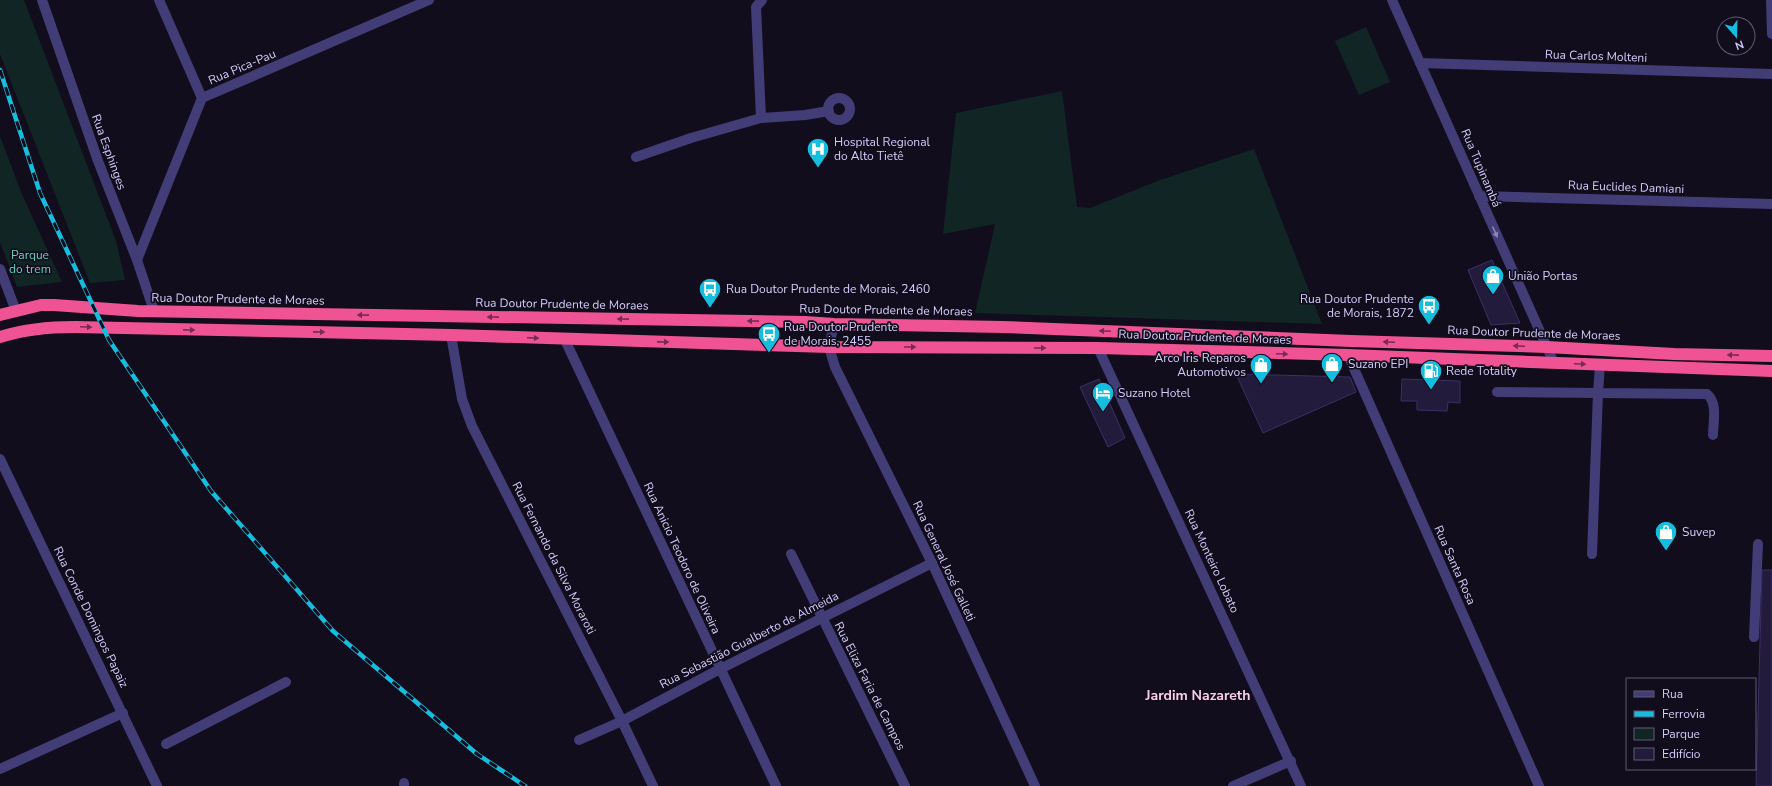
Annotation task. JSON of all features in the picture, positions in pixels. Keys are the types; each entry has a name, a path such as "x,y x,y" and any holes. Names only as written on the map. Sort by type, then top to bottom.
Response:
{"highway":[{"name":"Rua Doutor Prudente de Moraes","path":"0,315 41,306 54,305 138,311 797,322 1003,327 1351,341 1547,347 1674,354 1772,356"},
{"name":"Rua Doutor Prudente de Moraes","path":"0,337 14,332 47,327 452,335 565,340 829,347 1098,348 1348,355 1600,366 1772,371"},
{"path":"1600,366 1615,358 1636,356 1658,357 1674,354"}],"street":[{"name":"Rua Esphinges","path":"42,0 98,161 137,260 154,311"},
{"path":"159,0 202,98"},
{"name":"Rua Pica-Pau","path":"137,260 202,98 429,0"},
{"path":"761,118 756,7 762,0"},
{"name":"Rua Tupinambá","path":"1392,0 1435,93 1479,196 1554,363"},
{"path":"1771,0 1772,34"},
{"name":"Rua Carlos Molteni","path":"1420,63 1772,74"},
{"path":"636,158 691,138 761,118 805,115 829,111"},
{"name":"Rua Euclides Damiani","path":"1479,196 1772,204"},
{"path":"0,269 16,312"},
{"path":"829,347 834,324"},
{"name":"Rua Doutor Prudente de Moraes","path":"0,342 14,332"},
{"name":"Rua Fernando da Silva Moraroti","path":"452,335 462,399 472,426 622,721 653,786"},
{"name":"Rua Anicio Teodoro de Oliveira","path":"565,340 776,786"},
{"name":"Rua General José Galleti","path":"829,347 835,367 932,563 1035,786"},
{"name":"Rua Monteiro Lobato","path":"1098,348 1291,761 1301,786"},
{"name":"Rua Santa Rosa","path":"1348,355 1539,786"},
{"path":"1592,554 1600,366"},
{"path":"1497,392 1707,394 1711,398 1714,405 1713,435"},
{"name":"Rua Conde Domingos Papaiz","path":"0,459 3,474 123,713 157,786"},
{"path":"1754,637 1758,544"},
{"name":"Rua Eliza Faria de Campos","path":"791,554 821,618 905,786"},
{"name":"Rua Sebastião Gualberto de Almeida","path":"578,740 622,721 720,669 932,563"},
{"path":"166,744 286,682"},
{"path":"1,766 123,713"},
{"path":"1233,786 1291,761"}],"green space":[{"path":"0,0 24,0 116,241 125,280 90,283 0,54"},
{"path":"1366,27 1390,82 1359,95 1335,41"},
{"path":"1062,91 1077,207 1090,208 1160,180 1254,149 1322,324 975,313 995,224 943,234 956,113"},
{"name":"Parque do trem","path":"0,136 21,192 62,282 17,287 0,242"}],"building":[{"name":"União Portas","path":"1492,260 1520,323 1491,325 1468,270"},
{"path":"1236,374 1350,377 1356,392 1263,433"},
{"name":"Suzano Hotel","path":"1099,379 1125,438 1108,447 1080,387"},
{"name":"Rede Totality","path":"1402,379 1460,381 1460,403 1448,402 1447,411 1417,410 1417,401 1401,401"},
{"path":"1762,570 1772,570 1772,786 1756,786"}],"railway":[{"path":"0,70 40,193 109,340 211,491 333,631 477,754 525,786"}],"place":[{"name":"Hospital Regional do Alto Tietê","path":"818,168"},
{"name":"União Portas","path":"1493,296"},
{"name":"Rua Doutor Prudente de Morais, 2460","path":"710,308"},
{"name":"Rua Doutor Prudente de Morais, 1872","path":"1429,326"},
{"name":"Rua Doutor Prudente de Morais, 2455","path":"769,354"},
{"name":"Arco Iris Reparos Automotivos","path":"1261,384"},
{"name":"Suzano EPI","path":"1332,384"},
{"name":"Rede Totality","path":"1431,390"},
{"name":"Suzano Hotel","path":"1103,412"},
{"name":"Suvep","path":"1666,552"}],"district":[{"name":"Jardim Nazareth","path":"1198,695"}]}
